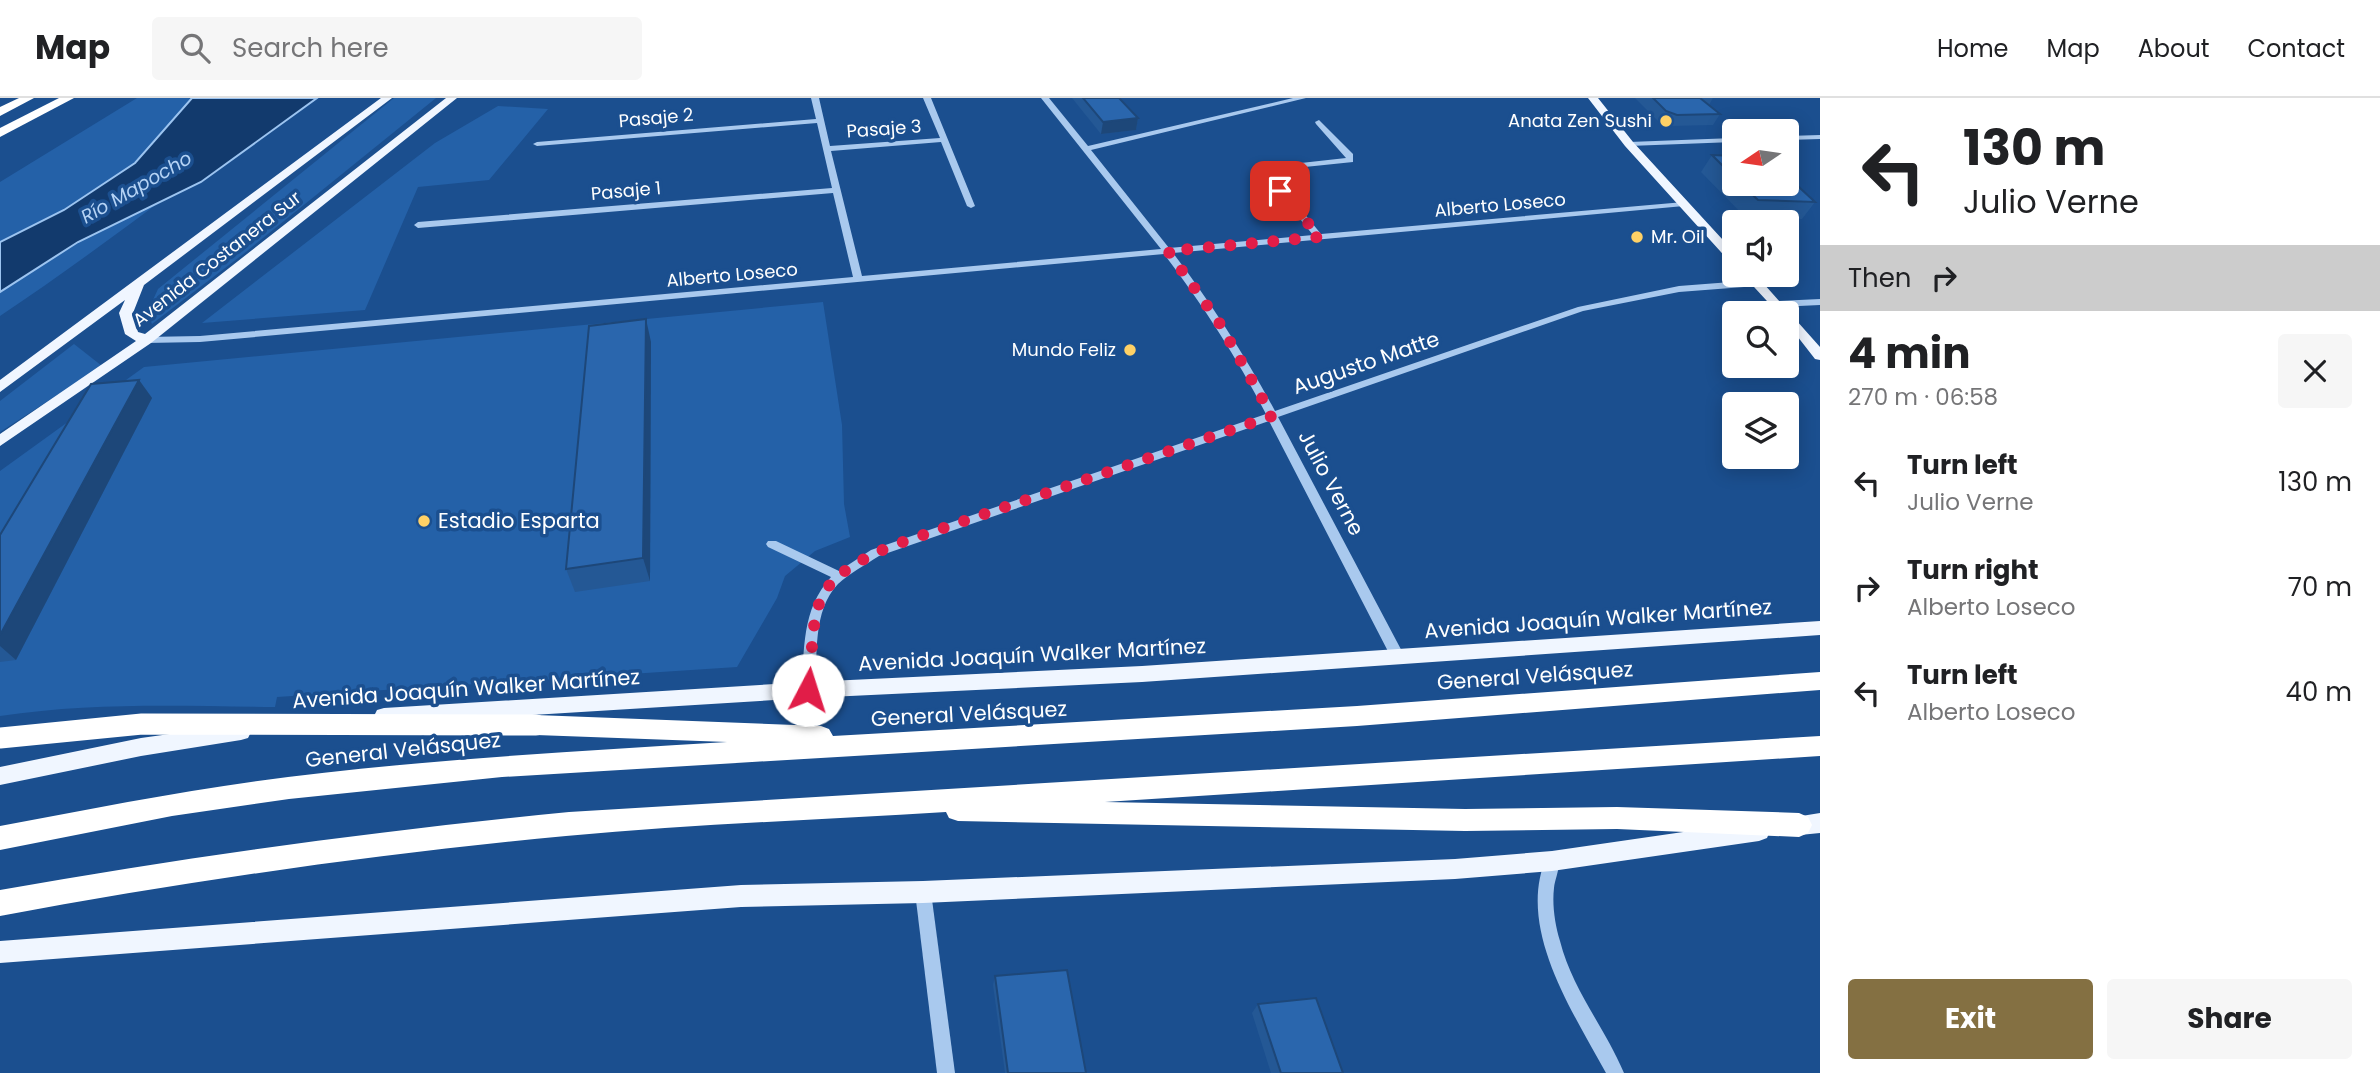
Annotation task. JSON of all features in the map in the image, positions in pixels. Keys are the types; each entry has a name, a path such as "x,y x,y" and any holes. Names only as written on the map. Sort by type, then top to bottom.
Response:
{"highway":[{"path":"0,112 28,98"},
{"path":"0,133 68,98"},
{"name":"General Velásquez","path":"0,838 172,805 289,788 502,766 1357,716 1820,681"},
{"path":"0,738 142,724 537,725 949,741"},
{"path":"0,903 270,857 425,837 791,808 1820,746"},
{"path":"791,808 1465,820 1617,818 1810,824"}],"main road":[{"name":"Avenida Costanera Sur","path":"0,387 387,98"},
{"name":"Avenida Costanera Sur","path":"0,441 146,340 452,98"},
{"path":"1593,98 1629,144 1722,246"},
{"path":"140,282 126,313 132,334 146,340"},
{"path":"1760,287 1774,301"},
{"path":"1799,328 1820,344"},
{"path":"1799,329 1820,356"},
{"name":"Avenida Joaquín Walker Martínez","path":"0,776 165,743 416,713 1142,674 1820,628"},
{"path":"0,952 220,937 601,905 741,897 1427,871 1552,862 1810,824"}],"street":[{"path":"814,98 858,279"},
{"path":"927,98 971,206"},
{"name":"Julio Verne","path":"1045,98 1168,251 1220,324 1272,416 1398,657"},
{"path":"1086,149 1302,98"},
{"name":"Pasaje 2","path":"537,144 820,121"},
{"path":"1319,122 1350,156 1350,160 1274,168 1266,172 1320,237"},
{"path":"1799,138 1820,137"},
{"name":"Pasaje 3","path":"827,149 944,140"},
{"path":"1629,144 1722,140"},
{"name":"Pasaje 1","path":"418,225 837,190"},
{"name":"Alberto Loseco","path":"146,340 200,339 1684,204"},
{"name":"Augusto Matte","path":"808,690 814,615 823,591 857,563 894,545 1581,309 1666,291 1722,283"},
{"path":"1799,307 1820,302"},
{"path":"772,544 839,576"},
{"path":"1552,862 1544,897 1550,941 1615,1073"},
{"path":"923,892 946,1073"}],"shaded area":[{"path":"137,98 304,98 0,316 0,182"},
{"path":"394,98 436,98 152,324 147,313 158,289"},
{"path":"498,106 548,109 489,180 418,187 365,310 202,323 435,143"},
{"name":"Estadio Esparta","path":"823,302 842,425 844,504 850,537 815,551 785,576 777,598 737,667 277,697 275,707 103,707 0,716 0,471 144,367"},
{"path":"74,344 102,366 0,432 0,401"}],"water":[{"name":"Río Mapocho","path":"192,98 317,98 201,182 78,242 0,292 0,242 64,210 135,163"}],"building":[{"path":"1083,98 1119,98 1138,118 1103,122"},
{"path":"1653,98 1700,98 1720,114 1677,115 1666,111"},
{"path":"1712,155 1722,155 1722,165"},
{"path":"1799,187 1815,202 1758,200 1754,196 1799,196"},
{"path":"646,319 643,558 566,569 589,326"},
{"path":"139,380 0,635 0,535 91,384"},
{"path":"1067,970 1086,1073 1008,1073 995,976"},
{"path":"1316,998 1343,1073 1281,1073 1258,1004"}],"place":[{"name":"Anata Zen Sushi","path":"1666,121"},
{"name":"Mr. Oil","path":"1637,237"},
{"name":"Mundo Feliz","path":"1130,350"},
{"name":"Estadio Esparta","path":"424,521"}],"route":[{"path":"808,690 814,615 823,591 857,563 894,545 1272,416 1220,324 1168,251 1320,237 1280,191"}]}
